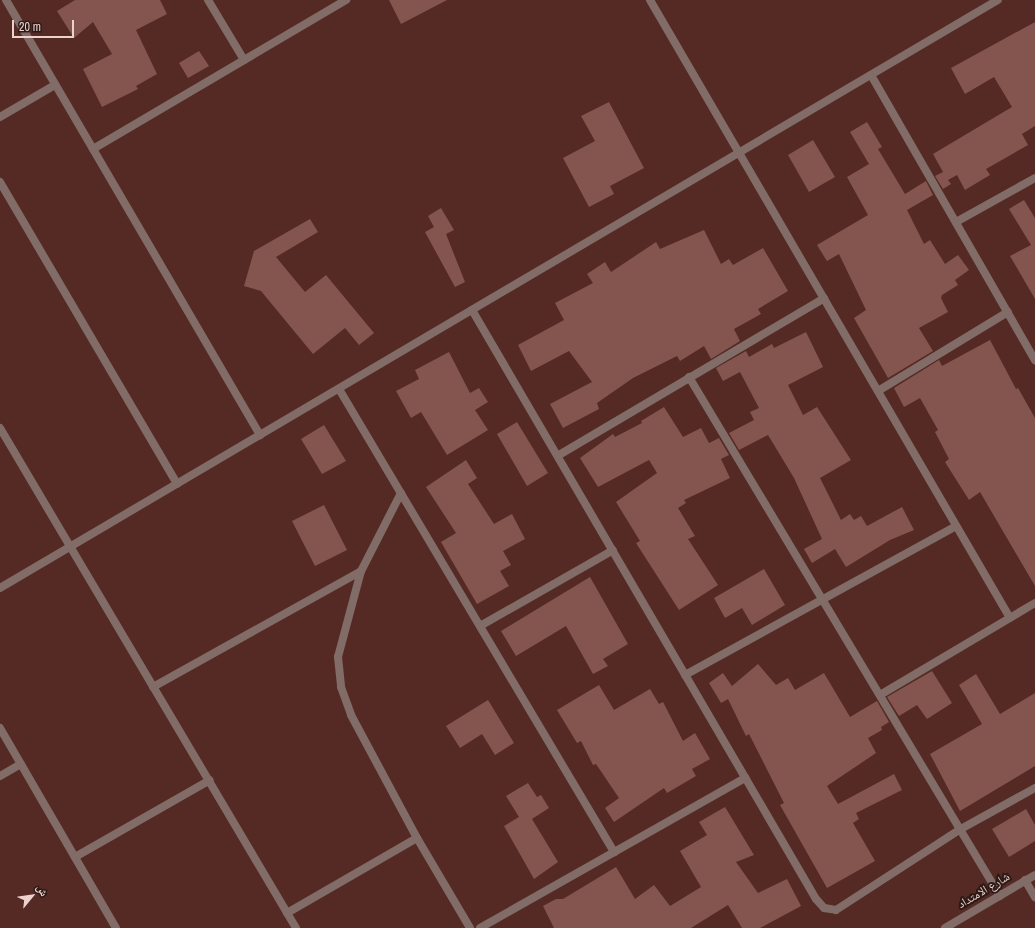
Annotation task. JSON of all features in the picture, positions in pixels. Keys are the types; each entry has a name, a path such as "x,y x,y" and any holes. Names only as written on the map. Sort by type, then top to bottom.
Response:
{"street":[{"path":"6,0 260,435"},
{"path":"208,0 244,60"},
{"path":"93,149 346,0"},
{"path":"650,0 1010,618"},
{"path":"0,588 998,0"},
{"path":"871,75 1035,360"},
{"path":"0,117 55,85"},
{"path":"956,222 1035,178"},
{"path":"0,182 177,484"},
{"path":"559,455 824,298"},
{"path":"472,310 559,455 816,899 824,908 836,910 959,830 1035,788"},
{"path":"878,391 1008,312"},
{"path":"689,377 880,695 959,830 1000,896"},
{"path":"339,389 614,852"},
{"path":"0,428 153,687 210,780 296,928"},
{"path":"401,493 361,572 338,657 341,687 351,715 417,838 470,928"},
{"path":"685,675 956,526"},
{"path":"480,626 613,550"},
{"path":"153,687 361,572"},
{"path":"880,695 1035,603"},
{"path":"0,728 116,928"},
{"path":"0,776 21,764"},
{"path":"480,928 745,778"},
{"path":"75,857 210,780"},
{"path":"287,914 417,838"},
{"name":"شارع الامتداد","path":"945,928 1035,875"},
{"path":"1025,880 1035,897"}],"building":[{"path":"75,0 160,0 167,14 136,30 157,74 136,86 138,89 102,107 83,69 112,54 93,22 74,38 57,11"},
{"path":"389,0 447,0 401,24"},
{"path":"1035,22 1035,126 1022,134 1028,145 986,169 990,175 965,190 957,175 948,180 951,184 943,189 935,176 943,172 933,154 1012,107 994,77 965,94 951,68"},
{"path":"199,51 209,66 188,78 179,63"},
{"path":"609,102 644,168 610,186 614,194 589,207 563,158 595,141 581,116"},
{"path":"867,122 882,147 878,149 905,194 926,181 933,195 907,210 924,244 930,240 945,264 958,255 969,270 955,280 958,285 942,295 941,298 948,312 919,328 933,351 888,378 854,318 866,310 839,254 827,261 817,245 868,215 847,177 869,164 850,132"},
{"path":"813,140 835,177 809,192 788,155"},
{"path":"1024,200 1035,218 1035,299 1010,256 1031,245 1009,209"},
{"path":"441,208 454,230 446,234 465,282 455,287 425,232 434,227 428,216"},
{"path":"310,219 318,232 276,257 305,292 326,275 374,333 359,345 345,328 313,354 261,291 244,286 254,251"},
{"path":"704,230 721,264 729,259 733,265 763,248 788,291 758,309 761,314 734,329 740,341 711,359 704,346 680,361 677,356 633,378 597,403 599,409 563,428 550,404 592,382 569,351 531,371 518,345 564,320 555,303 593,283 587,274 605,262 611,272 656,242 660,249"},
{"path":"806,332 823,367 788,385 803,415 817,407 851,460 820,478 841,520 850,514 854,520 861,516 867,526 902,507 914,530 890,540 846,567 835,549 812,563 804,549 822,539 794,478 768,435 739,450 729,433 754,420 750,412 759,408 740,372 723,381 716,368 746,351 749,357 772,344 774,348"},
{"path":"990,340 1016,389 1018,388 1035,418 1035,586 980,492 969,500 945,462 949,459 935,432 938,430 920,398 904,407 894,388 939,360 942,366"},
{"path":"449,352 470,393 479,388 488,402 475,410 488,430 447,455 421,412 411,418 396,391 419,379 415,370"},
{"path":"664,407 683,437 701,428 709,443 719,438 729,455 721,459 730,478 684,500 686,503 678,508 695,536 688,539 718,585 679,610 636,543 640,541 616,502 657,473 649,460 598,487 580,458 613,434 615,437 642,423 641,421"},
{"path":"517,422 548,473 527,486 497,434"},
{"path":"324,425 346,461 322,474 301,439"},
{"path":"466,460 477,478 468,484 494,524 512,514 525,539 503,551 511,565 500,571 509,586 477,604 441,542 456,533 426,487"},
{"path":"324,505 347,550 315,566 292,521"},
{"path":"764,569 785,605 752,625 742,608 725,618 714,598"},
{"path":"590,577 628,644 603,659 608,666 593,674 566,626 516,656 501,631"},
{"path":"758,664 776,685 788,678 795,690 824,673 850,717 877,701 889,722 881,727 882,730 868,738 876,753 827,786 838,804 894,774 902,790 856,813 859,819 853,823 875,861 827,888 780,805 784,803 749,734 746,736 728,699 721,703 709,683 723,673 732,686"},
{"path":"932,671 952,703 927,719 917,705 899,716 887,697"},
{"path":"976,674 1000,714 1035,693 1035,766 960,811 930,754 982,724 959,685"},
{"path":"599,685 614,710 650,689 659,704 663,702 683,741 695,733 710,759 692,769 696,776 667,793 664,788 614,822 605,808 619,798 596,764 593,765 581,741 577,743 557,710"},
{"path":"488,700 514,743 495,755 482,734 460,748 446,726"},
{"path":"528,783 537,797 541,795 549,808 532,819 558,862 534,879 504,826 519,817 506,796"},
{"path":"725,807 754,855 736,862 758,893 787,879 801,906 760,928 742,928 728,905 691,928 554,928 543,906 556,899 563,899 616,867 635,899 654,885 670,906 701,887 680,851 707,835 699,822"},
{"path":"1026,809 1035,825 1035,841 1009,857 992,829"}]}
